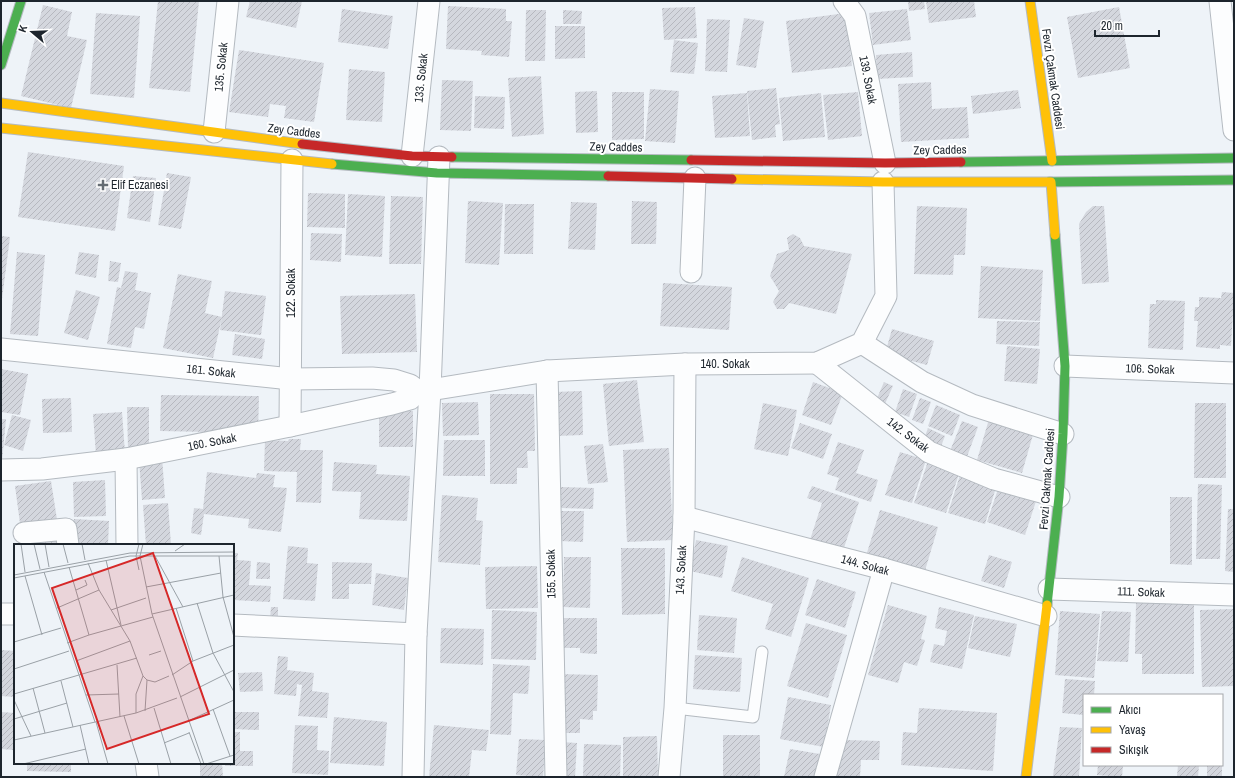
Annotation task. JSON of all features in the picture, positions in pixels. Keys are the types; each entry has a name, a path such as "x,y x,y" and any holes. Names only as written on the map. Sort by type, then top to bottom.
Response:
{"main road":[{"path":"1,65 21,1"},
{"name":"Fevzi Çakmak Caddesi","path":"1030,1 1052,161"},
{"name":"Zey Caddes","path":"1,103 294,143 412,156 438,165 884,172 1052,182 1234,180"},
{"name":"Zey Caddes","path":"1,128 292,160 438,165 695,178 884,172 1052,161 1234,158"},
{"name":"Fevzi Cakmak Caddesi","path":"1026,777 1059,497 1063,434 1065,366 1052,182"}],"street":[{"name":"135. Sokak","path":"214,132 228,1"},
{"name":"133. Sokak","path":"412,156 429,1"},
{"name":"139. Sokak","path":"844,1 855,16 884,172"},
{"path":"1220,1 1234,130"},
{"name":"122. Sokak","path":"290,426 292,160"},
{"path":"413,777 424,391 438,165"},
{"path":"884,172 886,296 862,343 922,382 972,405 1063,434"},
{"path":"691,272 695,178"},
{"name":"140. Sokak","path":"424,391 547,371 685,364 817,363 862,343"},
{"name":"161. Sokak","path":"1,349 291,379 372,378 394,380 424,391"},
{"name":"142. Sokak","path":"817,363 929,452 994,479 1059,497"},
{"name":"143. Sokak","path":"669,777 675,708 684,517 685,364"},
{"name":"106. Sokak","path":"1065,366 1234,373"},
{"name":"155. Sokak","path":"547,371 556,777"},
{"name":"160. Sokak","path":"1,470 42,469 126,459 392,404 410,399 424,391"},
{"path":"126,459 127,544"},
{"name":"144. Sokak","path":"684,517 884,569 1046,616"},
{"path":"24,533 66,529 68,544"},
{"path":"825,777 884,569"},
{"name":"111. Sokak","path":"1049,589 1234,595"},
{"path":"1,614 14,614"},
{"path":"234,625 416,634"},
{"path":"146,764 148,777"}],"lane":[{"path":"675,708 753,717 762,652"}],"building":[{"path":"158,1 199,1 190,92 149,88"},
{"path":"250,1 302,1 296,28 246,17"},
{"path":"908,1 924,1 925,9 909,11"},
{"path":"926,1 974,1 976,17 929,23"},
{"path":"43,5 72,12 67,36 87,40 71,108 21,96"},
{"path":"448,6 506,9 506,21 512,21 509,57 481,55 482,51 446,49"},
{"path":"695,7 697,38 664,40 662,8"},
{"path":"1119,7 1130,68 1078,78 1067,17"},
{"path":"342,9 393,16 388,49 338,42"},
{"path":"907,9 911,40 873,45 869,13"},
{"path":"526,10 546,10 545,61 525,61"},
{"path":"563,10 582,11 581,24 563,24"},
{"path":"96,13 140,16 134,98 90,94"},
{"path":"846,13 852,66 792,73 786,21"},
{"path":"744,18 764,21 756,68 736,65"},
{"path":"707,19 730,20 727,72 705,71"},
{"path":"555,26 585,26 585,58 555,59"},
{"path":"674,40 698,43 694,74 670,72"},
{"path":"239,50 324,63 314,122 284,118 286,106 270,104 268,117 229,112"},
{"path":"912,52 913,77 877,79 876,55"},
{"path":"349,69 385,72 382,122 346,120"},
{"path":"541,76 544,134 512,137 508,78"},
{"path":"442,80 473,81 471,131 440,130"},
{"path":"931,82 932,109 967,107 969,138 901,142 898,84"},
{"path":"776,88 780,124 775,125 776,137 752,140 747,91"},
{"path":"650,89 679,91 675,143 645,141"},
{"path":"1018,90 1021,108 973,114 971,96"},
{"path":"597,91 598,132 576,133 575,92"},
{"path":"612,92 644,92 644,139 612,140"},
{"path":"858,92 862,136 828,140 823,95"},
{"path":"747,93 750,136 715,138 712,96"},
{"path":"821,93 825,137 783,141 779,98"},
{"path":"475,96 505,97 504,129 474,128"},
{"path":"28,152 124,166 115,231 18,217"},
{"path":"167,173 191,177 181,229 158,225"},
{"path":"133,176 156,178 150,222 127,218"},
{"path":"308,193 345,194 345,228 307,227"},
{"path":"348,194 385,196 382,257 345,255"},
{"path":"391,196 423,197 421,264 389,264"},
{"path":"468,201 503,203 499,265 465,263"},
{"path":"632,201 657,202 656,244 631,244"},
{"path":"571,202 597,203 595,250 568,249"},
{"path":"505,204 534,204 533,254 504,254"},
{"path":"917,206 967,208 965,255 954,255 953,275 914,274"},
{"path":"1093,206 1104,206 1109,282 1082,284 1079,224 1086,212"},
{"path":"311,233 342,234 341,262 310,260"},
{"path":"793,234 800,238 804,246 852,254 836,314 789,303 784,309 777,309 773,302 779,291 770,276 777,254 789,250 787,238"},
{"path":"1,236 10,237 2,299 1,299"},
{"path":"17,252 45,255 38,336 10,334"},
{"path":"79,252 99,255 96,278 75,274"},
{"path":"110,261 121,263 118,282 108,281"},
{"path":"981,266 1043,270 1040,321 978,318"},
{"path":"125,271 138,273 135,290 151,293 144,329 135,327 131,348 107,344 117,287 121,288"},
{"path":"178,274 212,281 205,313 222,317 213,358 163,348"},
{"path":"663,283 732,287 729,330 660,326"},
{"path":"76,290 100,297 88,340 64,333"},
{"path":"225,291 266,296 261,335 220,330"},
{"path":"1222,292 1234,293 1231,346 1220,345 1220,349 1196,347 1198,321 1194,321 1195,307 1199,307 1199,297 1221,298"},
{"path":"415,294 417,352 342,354 340,296"},
{"path":"1156,300 1185,301 1183,350 1148,348 1150,304 1156,304"},
{"path":"997,321 1040,322 1039,346 996,344"},
{"path":"892,329 934,341 927,365 885,354"},
{"path":"235,334 265,339 262,359 232,355"},
{"path":"1007,346 1040,349 1037,384 1004,381"},
{"path":"1,369 28,374 20,415 1,412"},
{"path":"637,380 644,442 609,446 603,384"},
{"path":"813,382 843,393 831,425 802,415"},
{"path":"884,382 893,386 884,406 875,403"},
{"path":"903,389 917,394 909,417 895,412"},
{"path":"582,391 583,435 556,436 554,392"},
{"path":"490,394 534,394 535,451 527,451 528,468 517,468 517,484 490,484"},
{"path":"161,395 259,396 258,433 160,431"},
{"path":"71,398 72,432 43,433 42,399"},
{"path":"920,398 931,402 923,424 912,420"},
{"path":"478,402 479,435 443,436 442,403"},
{"path":"763,403 797,410 788,456 754,449"},
{"path":"1195,403 1226,403 1226,478 1194,478"},
{"path":"936,405 960,415 952,436 928,426"},
{"path":"127,407 149,407 149,449 128,449"},
{"path":"379,411 413,411 413,447 379,447"},
{"path":"122,412 125,453 96,455 93,414"},
{"path":"12,415 31,420 23,451 4,445"},
{"path":"1,419 6,419 2,462 1,462"},
{"path":"989,419 1034,431 1022,473 977,460"},
{"path":"962,421 978,427 965,462 948,456"},
{"path":"800,423 832,434 823,459 791,448"},
{"path":"928,428 945,436 940,449 923,442"},
{"path":"289,439 301,439 300,450 323,450 321,503 296,502 297,472 264,471 265,440 288,441"},
{"path":"444,440 485,440 485,476 443,476"},
{"path":"838,442 864,450 856,473 878,480 871,502 835,490 839,478 827,474"},
{"path":"603,444 608,482 588,484 584,446"},
{"path":"669,448 673,540 627,542 623,450"},
{"path":"900,452 926,460 912,503 885,495"},
{"path":"162,457 165,498 142,500 139,460"},
{"path":"928,461 960,471 946,513 914,503"},
{"path":"334,462 377,465 376,474 410,476 407,521 359,519 361,492 332,491"},
{"path":"207,472 256,478 257,473 275,475 273,487 287,488 281,532 248,528 249,519 204,514 201,535 191,533 194,508 203,509"},
{"path":"961,472 997,484 985,524 948,513"},
{"path":"105,480 106,516 74,517 73,482"},
{"path":"51,481 58,526 21,531 15,486"},
{"path":"1000,483 1038,495 1025,535 987,522"},
{"path":"1198,484 1222,485 1220,559 1196,559"},
{"path":"812,486 859,502 842,554 809,543 822,503 807,498"},
{"path":"561,487 594,488 593,509 561,508"},
{"path":"442,495 478,498 476,520 483,521 480,565 438,562"},
{"path":"1170,497 1192,497 1192,565 1170,564"},
{"path":"168,503 171,544 146,544 143,505"},
{"path":"1228,509 1234,509 1234,572 1225,571"},
{"path":"880,510 938,527 924,574 866,556"},
{"path":"561,511 584,511 583,542 559,541"},
{"path":"74,519 109,521 108,544 73,544"},
{"path":"56,538 57,544 19,544 19,540"},
{"path":"696,540 728,546 722,578 690,571"},
{"path":"288,546 308,548 307,563 318,564 315,601 283,599"},
{"path":"621,548 665,548 665,614 622,615"},
{"path":"234,553 238,553 237,560 251,561 249,585 271,586 270,602 234,600"},
{"path":"989,555 1012,562 1004,588 981,581"},
{"path":"564,557 591,557 590,608 563,607"},
{"path":"742,557 809,578 791,637 765,629 773,604 731,591"},
{"path":"257,562 270,563 270,579 256,579"},
{"path":"332,562 372,563 371,584 349,584 349,599 332,599"},
{"path":"537,566 538,608 486,609 485,567"},
{"path":"376,573 408,578 404,610 372,605"},
{"path":"817,579 856,592 845,628 805,615"},
{"path":"1136,603 1194,603 1194,674 1142,674 1142,654 1135,654"},
{"path":"888,605 927,616 921,639 925,640 917,666 904,662 898,683 868,675"},
{"path":"271,607 278,607 278,619 270,619"},
{"path":"939,607 974,615 962,669 930,662 934,644 944,646 947,631 935,628"},
{"path":"1234,609 1234,686 1202,687 1200,610"},
{"path":"492,610 537,612 536,660 491,659"},
{"path":"1060,611 1100,614 1094,678 1055,675"},
{"path":"1102,611 1131,612 1128,662 1097,661"},
{"path":"699,615 737,618 734,653 697,650"},
{"path":"975,616 1017,624 1010,657 968,648"},
{"path":"562,618 597,618 597,654 580,653 580,648 562,648"},
{"path":"806,623 847,635 828,698 787,686"},
{"path":"441,628 484,629 483,665 440,663"},
{"path":"1,650 14,651 14,697 1,696"},
{"path":"695,655 742,658 740,692 693,689"},
{"path":"278,656 288,657 287,670 314,673 312,691 329,693 327,718 298,716 302,685 297,684 296,696 274,694"},
{"path":"493,664 530,666 528,694 513,693 511,735 490,734"},
{"path":"262,672 263,691 240,692 238,673"},
{"path":"558,674 598,675 597,711 593,711 593,720 580,719 580,733 557,733"},
{"path":"1065,679 1095,681 1094,694 1083,694 1083,715 1062,713"},
{"path":"788,697 831,705 824,747 780,739"},
{"path":"919,708 997,713 993,771 901,765 903,732 917,733"},
{"path":"1,712 14,713 14,750 1,749"},
{"path":"234,712 259,712 259,730 234,729"},
{"path":"334,717 387,722 384,766 330,763"},
{"path":"295,725 318,726 317,750 329,751 328,775 292,773"},
{"path":"434,725 489,730 486,751 472,750 469,777 429,777"},
{"path":"1060,727 1082,728 1079,777 1053,776"},
{"path":"234,732 240,732 240,751 253,751 253,766 225,766 225,764 234,764"},
{"path":"723,735 760,735 760,777 723,777"},
{"path":"657,736 658,777 623,777 623,737"},
{"path":"519,739 546,740 543,777 516,775"},
{"path":"846,740 880,741 879,760 861,760 860,777 836,777"},
{"path":"561,742 577,743 575,777 559,777"},
{"path":"584,744 621,745 620,777 583,777"},
{"path":"790,749 820,754 816,777 784,777"},
{"path":"27,764 71,764 71,772 27,771"},
{"path":"200,764 222,764 223,777 200,777"},
{"path":"1098,766 1123,766 1122,777 1097,775"},
{"path":"1178,766 1199,766 1198,777 1177,776"},
{"path":"1207,766 1222,766 1222,777 1207,777"}],"traffic: fast":[{"path":"1,65 21,1"},
{"path":"452,157 691,160"},
{"path":"961,162 1234,158"},
{"path":"332,164 437,173 608,176"},
{"path":"1049,182 1234,180"},
{"path":"1047,605 1059,497 1065,366 1055,235"}],"traffic: slow":[{"path":"1030,1 1052,161"},
{"path":"1,103 302,144"},
{"path":"1,128 332,164"},
{"path":"732,179 883,182 1049,182"},
{"path":"1051,182 1055,235"},
{"path":"1026,777 1047,605"}],"traffic: jam":[{"path":"302,144 412,156 452,157"},
{"path":"691,160 885,163 961,162"},
{"path":"608,176 732,179"}],"place":[{"name":"Elif Eczanesi","path":"103,185"}]}
